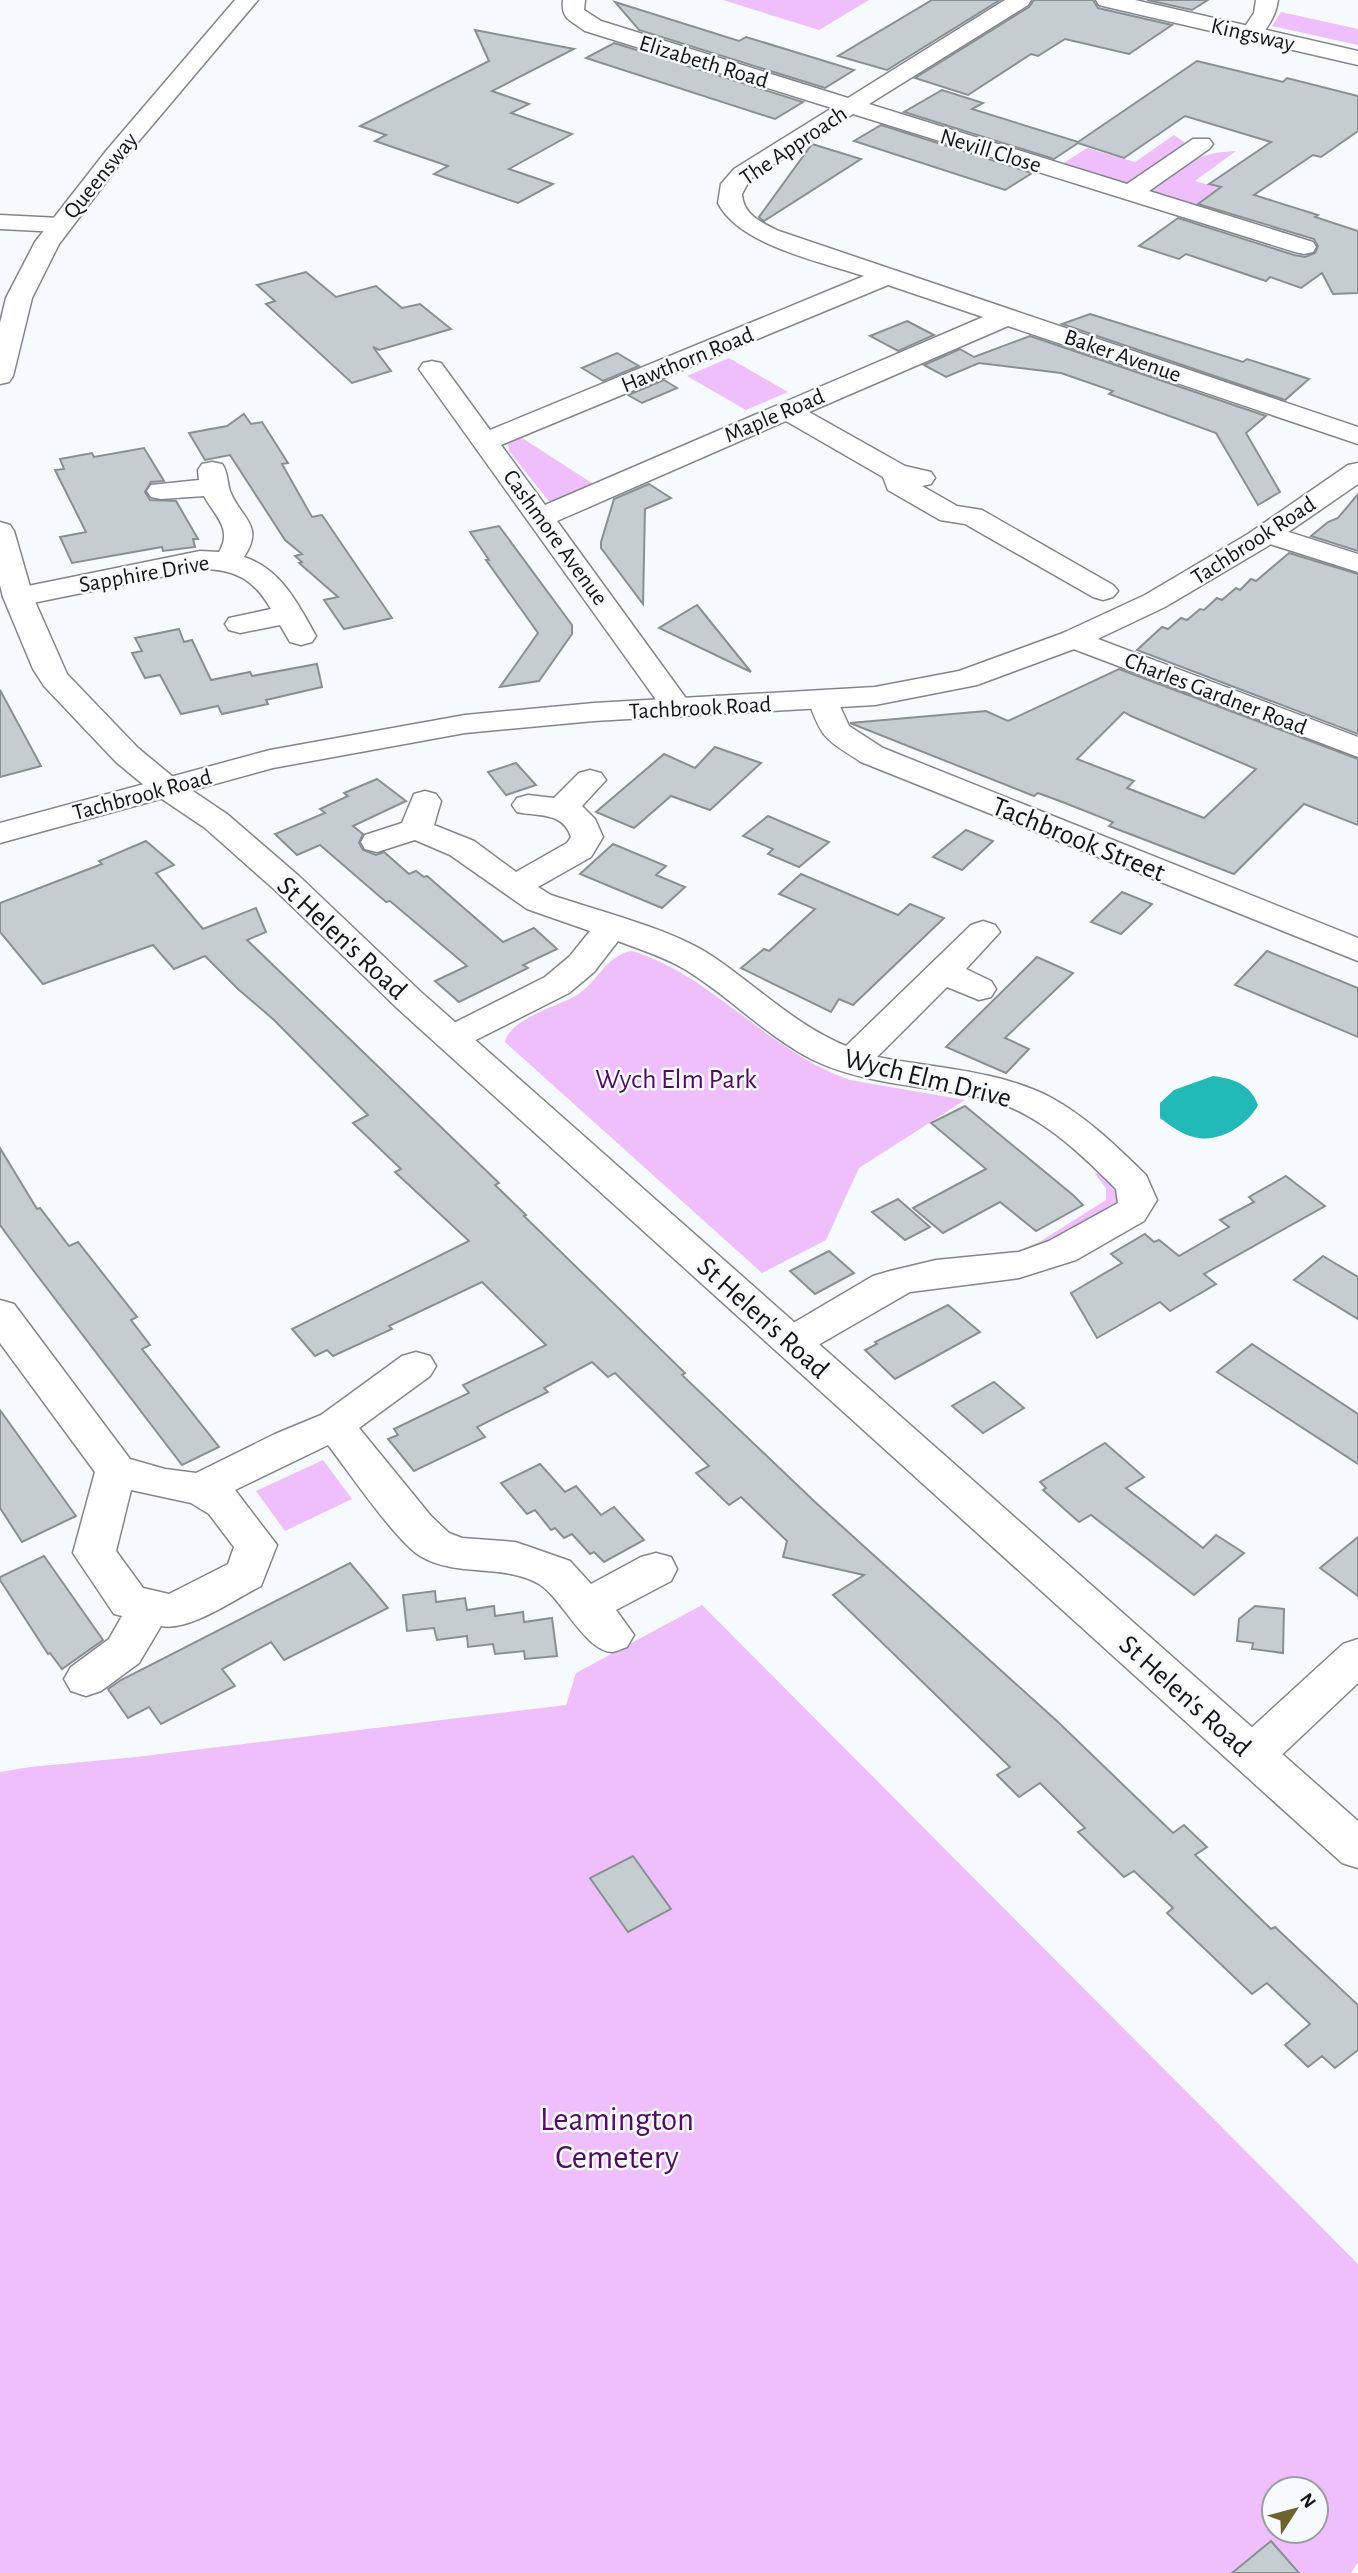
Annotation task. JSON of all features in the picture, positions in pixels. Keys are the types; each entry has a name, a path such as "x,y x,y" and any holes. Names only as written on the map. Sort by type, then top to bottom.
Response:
{"street":[{"name":"Queensway","path":"0,376 19,298 42,252 114,156 247,0"},
{"name":"Elizabeth Road","path":"574,0 573,12 593,26 851,106"},
{"name":"The Approach","path":"887,276 752,229 741,220 728,195 742,174 1020,0"},
{"name":"Kingsway","path":"1107,0 1358,58"},
{"path":"1251,34 1265,13 1267,0"},
{"name":"Nevill Close","path":"851,106 1312,249"},
{"path":"1130,193 1202,141"},
{"path":"0,222 60,225"},
{"name":"Baker Avenue","path":"887,276 1358,436"},
{"name":"Hawthorn Road","path":"486,441 887,276"},
{"name":"Maple Road","path":"542,517 1008,316"},
{"name":"Cashmore Avenue","path":"432,369 542,517 678,708"},
{"path":"786,410 896,473 898,484 950,514 972,516 1103,591"},
{"name":"Tachbrook Road","path":"0,833 270,759 465,724 594,712 884,695 949,684 1009,665 1074,639 1155,601 1267,534 1358,471"},
{"path":"161,491 212,479 239,527 240,535 228,560"},
{"path":"0,531 18,597 47,669 116,746 167,789"},
{"path":"1267,534 1358,562"},
{"name":"Sapphire Drive","path":"18,597 200,560 228,560 257,571 268,581 294,625 240,624"},
{"name":"Charles Gardner Road","path":"1074,639 1358,748"},
{"name":"Tachbrook Street","path":"823,700 835,731 872,755 1358,950"},
{"path":"563,807 590,780"},
{"name":"St Helen's Road","path":"167,789 216,821 241,843 452,1038 1358,1849"},
{"path":"514,887 570,856 584,845 587,837 584,826 563,807 528,805"},
{"name":"Wych Elm Drive","path":"377,842 421,815 514,887 551,908 673,949 699,963 790,1032 851,1062 995,1089 1036,1105 1070,1126 1133,1184 1138,1200 1130,1212 1050,1256 1019,1265 951,1271 904,1279 887,1286 792,1342"},
{"path":"452,1038 557,985 582,964 610,928"},
{"path":"851,1062 983,932"},
{"path":"943,971 979,989"},
{"path":"0,1314 116,1470 165,1484 200,1489 224,1503 256,1545 246,1574 173,1612 129,1602 94,1553 116,1470"},
{"path":"200,1489 335,1426 416,1366"},
{"path":"335,1426 416,1527 434,1544 457,1554 531,1562 555,1573 599,1620 656,1569"},
{"path":"86,1679 124,1651 150,1607"},
{"path":"1253,1754 1358,1657"}],"green space":[{"path":"723,0 869,0 819,30"},
{"path":"1281,12 1358,29 1358,45 1272,26"},
{"path":"1174,135 1184,142 1185,148 1135,184 1122,185 1062,164 1087,148 1135,162"},
{"path":"1236,151 1195,181 1243,195 1217,214 1156,195 1151,190 1189,162 1209,154"},
{"path":"729,358 788,392 746,410 687,376"},
{"path":"519,436 598,487 551,504 509,451 508,443"},
{"name":"Wych Elm Park","path":"632,951 689,978 793,1052 820,1067 850,1080 965,1100 859,1168 826,1240 762,1273 505,1042 515,1026 577,995 616,957"},
{"path":"1104,1171 1119,1187 1119,1204 1056,1241 1018,1255 1016,1252 1041,1241 1106,1200 1106,1188 1095,1174"},
{"path":"323,1460 352,1499 285,1531 256,1491"},
{"name":"Leamington Cemetery","path":"702,1605 1358,2264 1358,2562 1351,2573 0,2573 0,1772 566,1705 576,1673"}],"water":[{"path":"1213,1076 1246,1087 1255,1098 1258,1105 1240,1126 1213,1138 1203,1138 1185,1134 1160,1118 1160,1103 1174,1090"}],"building":[{"path":"932,0 1000,0 887,70 838,56"},
{"path":"1034,0 1093,0 1098,8 1172,25 1129,54 1065,39 1038,56 1031,54 968,95 915,78 1029,7"},
{"path":"1147,0 1208,0 1192,10"},
{"path":"615,2 739,41 746,37 854,70 825,88 639,30"},
{"path":"475,30 574,49 492,91 529,104 511,113 572,134 509,169 553,184 518,203 434,174 448,166 375,141 386,135 360,126 489,61"},
{"path":"614,43 803,102 775,119 586,58"},
{"path":"1197,61 1283,82 1287,78 1358,96 1358,131 1321,157 1313,155 1254,195 1358,231 1358,293 1333,294 1322,273 1301,288 1270,277 1266,281 1186,254 1179,259 1139,246 1178,218 1294,255 1305,257 1315,253 1318,246 1314,239 1198,204 1221,187 1209,184 1271,142 1185,116 1124,158 1078,143 1054,159 904,112 942,90 983,103 972,109 1078,142"},
{"path":"881,125 1032,173 1005,190 854,141"},
{"path":"812,144 861,159 764,221 759,217"},
{"path":"306,272 336,297 376,286 402,308 420,304 451,329 379,350 373,347 391,371 352,383 266,304 275,301 257,285"},
{"path":"1090,314 1243,362 1247,359 1309,379 1285,400 1062,324"},
{"path":"907,321 934,335 898,351 870,336"},
{"path":"1030,336 1266,416 1246,433 1280,492 1258,505 1216,433 1109,394 1113,391 1061,373 979,363 946,377 924,365 960,349 974,357"},
{"path":"617,353 639,366 603,381 582,368"},
{"path":"664,380 677,388 642,403 628,395"},
{"path":"244,414 251,424 262,422 288,463 282,464 312,517 322,515 392,618 344,629 324,600 338,597 299,563 302,562 295,556 302,554 285,540 230,455 205,460 189,433 227,426"},
{"path":"144,448 164,481 151,482 145,492 150,500 176,501 198,539 193,539 195,547 163,551 162,547 72,563 60,537 86,532 55,470 64,469 60,459 92,453 94,457"},
{"path":"649,484 671,498 645,509 643,604 601,548 601,542 614,499"},
{"path":"1358,494 1358,551 1311,536 1328,522 1338,518"},
{"path":"499,526 572,625 572,634 539,681 500,687 538,633 486,560 489,560 470,532"},
{"path":"1289,553 1358,574 1358,734 1137,650 1162,627 1168,629 1181,618 1187,620 1217,598 1222,600 1236,588 1240,590 1251,579 1256,581"},
{"path":"697,605 751,672 659,628"},
{"path":"179,629 184,642 192,640 211,680 250,672 252,676 317,664 322,687 266,700 268,704 222,714 218,706 181,714 160,675 145,678 132,653 142,651 135,638"},
{"path":"1119,669 1358,759 1358,825 1304,804 1234,874 1109,826 1113,822 1065,803 1038,793 1034,796 850,723 986,711 1008,721","holes":["1124,712 1256,769 1204,818 1127,788 1134,781 1077,759"]},
{"path":"0,690 41,766 0,777"},
{"path":"715,747 761,763 710,810 671,796 634,828 596,812 664,754 695,768"},
{"path":"516,763 536,785 506,795 488,772"},
{"path":"377,779 406,801 353,826 363,834 359,843 363,850 376,855 384,852 409,874 416,871 424,877 427,876 503,942 534,928 557,949 523,965 528,968 459,1002 435,981 467,966 320,845 297,855 275,834 325,813 320,809 348,796 344,793"},
{"path":"768,816 829,842 799,867 768,854 773,849 743,836"},
{"path":"966,830 993,841 962,870 933,857"},
{"path":"146,841 174,865 156,873 203,929 256,908 266,932 247,940 499,1183 495,1185 526,1215 524,1216 685,1373 682,1375 815,1502 1058,1722 1173,1833 1184,1825 1207,1847 1195,1855 1271,1929 1275,1927 1358,2005 1358,2050 1335,2068 1322,2056 1308,2067 1285,2045 1310,2024 1267,1983 1252,1994 1167,1913 1173,1908 1134,1871 1124,1877 1078,1832 1085,1828 1040,1783 1019,1797 997,1775 1010,1767 833,1595 864,1575 783,1557 787,1541 741,1497 729,1505 696,1473 709,1466 615,1373 608,1377 592,1362 544,1388 548,1392 477,1427 485,1437 414,1471 388,1439 398,1435 394,1429 469,1393 463,1385 546,1345 482,1282 333,1356 327,1350 315,1356 292,1329 469,1241 395,1172 401,1169 353,1123 368,1115 274,1020 205,956 174,969 153,945 43,984 0,932 0,903 102,864 99,861"},
{"path":"613,844 666,866 656,875 685,887 662,908 580,874"},
{"path":"801,874 898,915 910,904 944,918 853,1005 839,999 831,1012 741,968 764,949 769,951 815,909 779,894"},
{"path":"1122,892 1152,904 1121,934 1091,922"},
{"path":"1267,951 1358,988 1358,1037 1235,985"},
{"path":"1037,957 1073,973 1005,1038 1029,1049 1006,1073 946,1047"},
{"path":"965,1106 1083,1205 1036,1231 1000,1202 943,1233 913,1208 986,1169 931,1123"},
{"path":"0,1148 37,1209 40,1208 69,1246 78,1242 137,1317 131,1320 150,1345 142,1349 219,1447 182,1465 30,1266 0,1225"},
{"path":"1286,1176 1325,1206 1204,1274 1216,1284 1170,1311 1160,1302 1097,1338 1071,1293 1122,1263 1111,1254 1145,1234 1154,1242 1159,1240 1179,1256 1229,1227 1220,1220 1254,1202 1249,1197"},
{"path":"898,1199 930,1227 905,1240 872,1212"},
{"path":"829,1251 854,1273 815,1294 790,1271"},
{"path":"1323,1256 1358,1277 1358,1319 1294,1280"},
{"path":"948,1305 980,1332 895,1379 865,1350 877,1344 875,1342"},
{"path":"1252,1344 1358,1414 1358,1464 1217,1372"},
{"path":"994,1382 1024,1408 983,1433 952,1406"},
{"path":"0,1410 76,1516 22,1542 0,1508"},
{"path":"1105,1443 1144,1477 1126,1488 1203,1548 1216,1535 1244,1553 1194,1595 1091,1515 1079,1522 1043,1490 1046,1488 1040,1482"},
{"path":"540,1464 565,1492 576,1486 601,1515 614,1507 644,1540 604,1562 594,1552 590,1554 572,1534 564,1538 555,1528 551,1530 535,1510 527,1514 501,1483"},
{"path":"1358,1537 1358,1596 1320,1568"},
{"path":"44,1556 103,1640 62,1669 50,1653 48,1654 0,1580 0,1577"},
{"path":"350,1563 388,1608 284,1660 271,1642 222,1669 235,1686 161,1724 149,1707 128,1718 108,1689 121,1680"},
{"path":"435,1591 436,1602 465,1598 467,1610 494,1606 495,1616 523,1612 524,1622 552,1618 557,1656 525,1659 524,1651 495,1654 493,1644 468,1647 467,1636 437,1640 434,1628 407,1631 403,1595"},
{"path":"1255,1606 1284,1609 1283,1653 1252,1649 1253,1643 1237,1641 1239,1619"},
{"path":"633,1856 671,1909 628,1932 590,1878"},
{"path":"1266,2545 1274,2545 1299,2573 1232,2573"}]}
